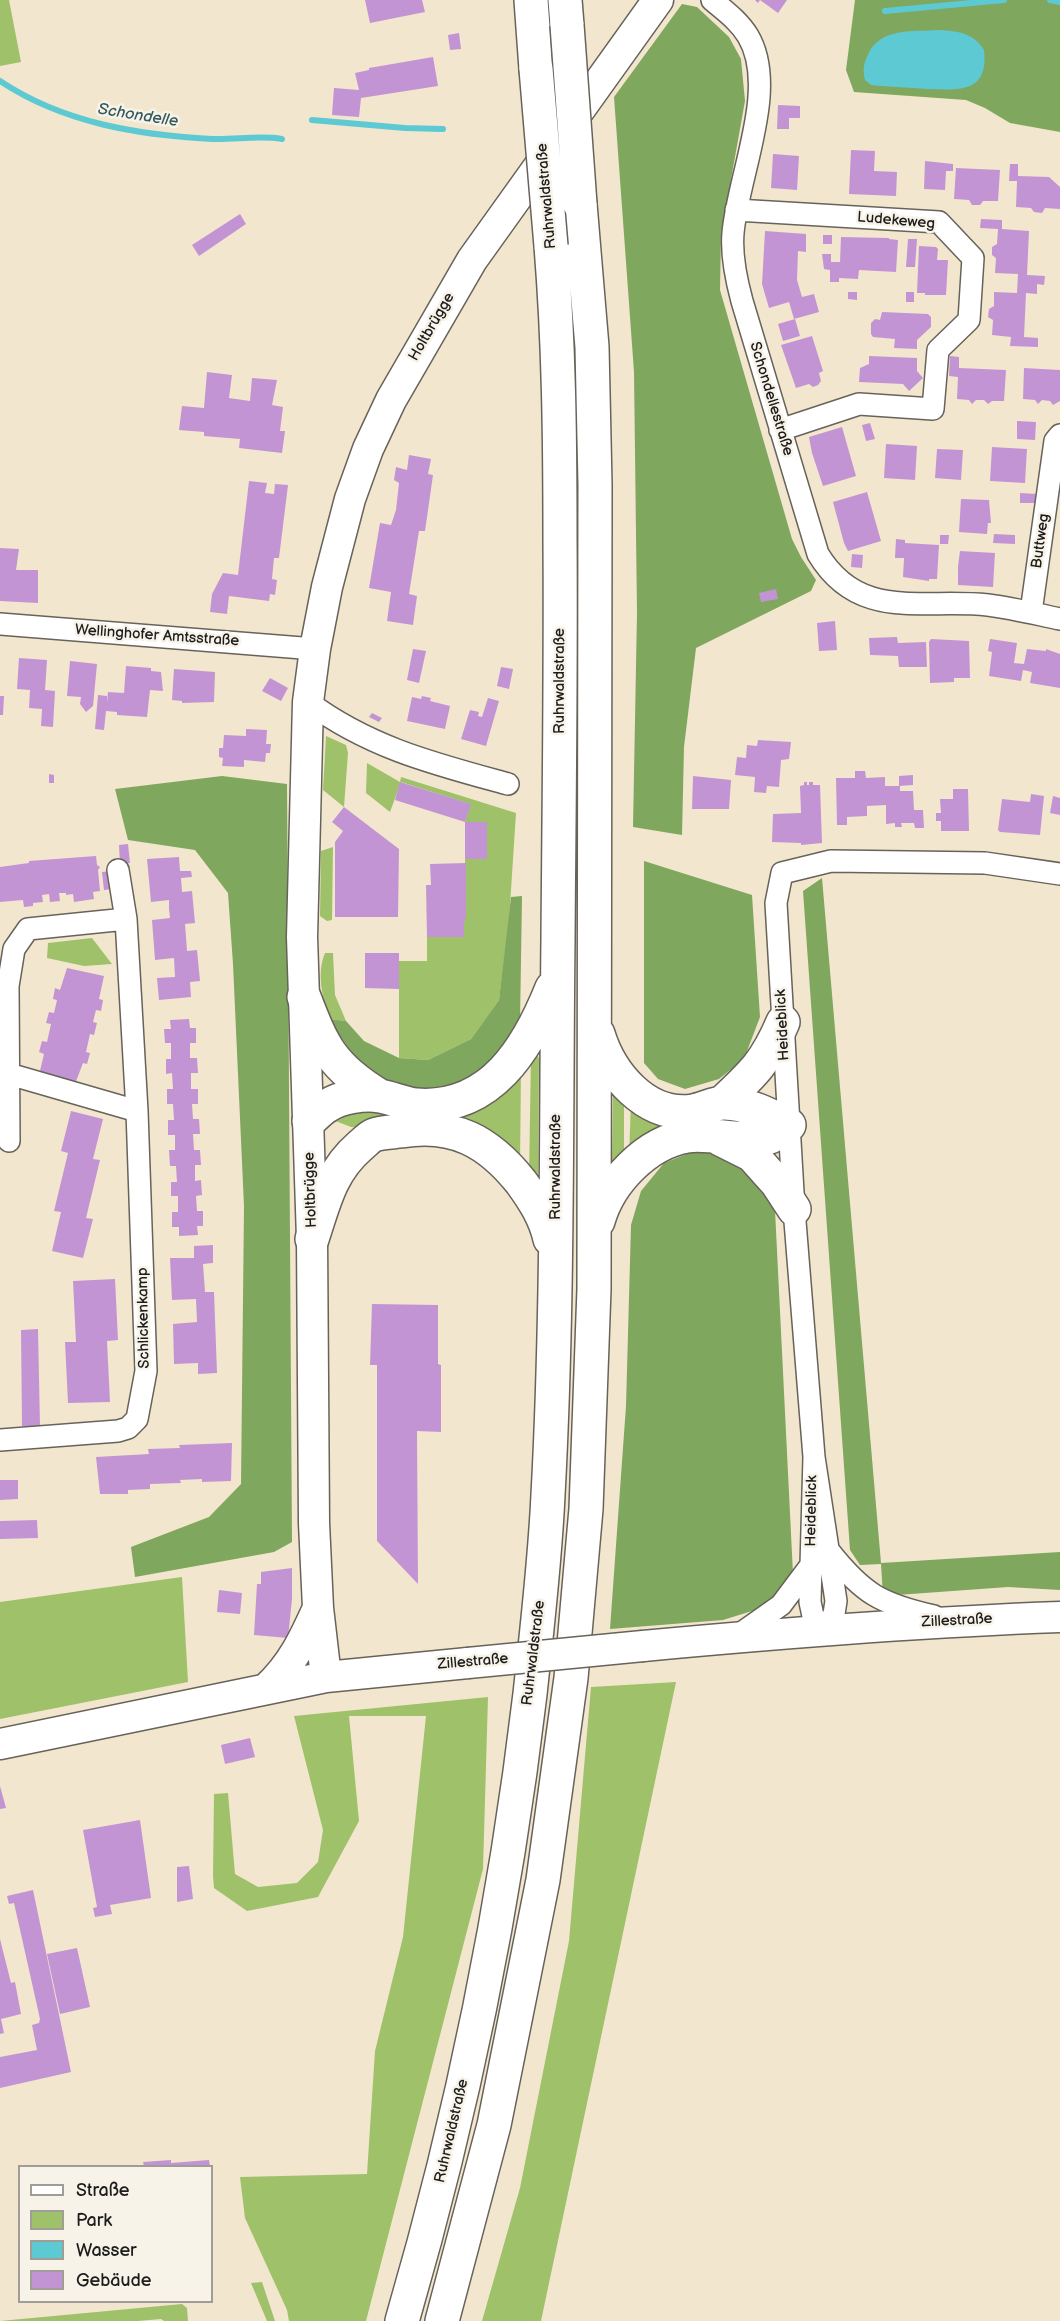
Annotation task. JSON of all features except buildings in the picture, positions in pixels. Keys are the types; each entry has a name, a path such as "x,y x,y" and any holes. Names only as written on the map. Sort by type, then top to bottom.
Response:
{"highway":[{"name":"Ruhrwaldstraße","path":"402,2321 458,2115 506,1870 520,1779 541,1595 548,1497 555,1265 561,690 559,397 558,321 531,0"},
{"path":"442,2321 494,2125 543,1880 557,1796 571,1678 586,1509 591,1402 594,1240 595,485 592,347 566,12"},
{"path":"309,1121 328,1105 349,1098 380,1096 414,1105 436,1105 458,1101 478,1092 496,1080 514,1060 544,1008 557,975"},
{"path":"304,997 319,1038 335,1061 350,1076 380,1096"},
{"path":"594,1022 609,1062 627,1086 657,1107 673,1111 692,1111 722,1103 752,1108 789,1125"},
{"path":"722,1103 753,1075 773,1045 783,1022"},
{"path":"309,1121 341,1130 374,1135 413,1129 436,1129 463,1135 492,1151 516,1176 542,1213 550,1236 555,1265"},
{"path":"594,1240 603,1205 614,1187 650,1150 688,1135 768,1138 789,1125"},
{"path":"312,1239 331,1182 342,1164 374,1135"},
{"path":"716,1137 752,1155 777,1183 794,1209"}],"main road":[{"name":"Holtbrügge","path":"326,1677 318,1608 314,1522 312,1239 304,997 303,867 308,702 327,587 350,499 368,449 391,400 472,260 658,0"},
{"path":"267,1688 284,1672 301,1647 318,1608"},
{"name":"Zillestraße","path":"0,1744 326,1677 733,1638 955,1621 1060,1617"}],"street":[{"name":"Schondellestraße","path":"712,0 728,12 747,35 753,47 760,74 757,114 736,210 733,235 737,282 818,554 831,574 842,583 856,592 888,603 987,605 1060,619"},
{"name":"Ludekeweg","path":"736,210 939,222 973,258 969,320 938,350 933,409 859,404 780,430"},
{"name":"Buttweg","path":"1031,612 1055,441 1060,435"},
{"name":"Wellinghofer Amtsstraße","path":"0,624 315,649"},
{"path":"308,702 325,714 410,757 508,784"},
{"name":"Heideblick","path":"814,1457 810,1602 813,1616 824,1631 834,1614 836,1601 814,1457 794,1209 776,903 782,873 831,861 985,863 1060,874"},
{"name":"Schlickenkamp","path":"0,1440 118,1431 129,1428 137,1419 146,1371 137,1111 126,919 118,870"},
{"path":"9,1141 8,986 14,949 28,929 126,919"},
{"path":"9,1074 137,1111"},
{"name":"Heideblick","path":"829,1551 847,1574 866,1591 910,1611 955,1621"},
{"name":"Heideblick","path":"733,1638 781,1605 811,1564"}],"green space":[{"path":"0,0 9,0 21,62 0,66"},
{"path":"855,0 1060,0 1060,132 1010,123 966,100 854,92 846,70"},
{"path":"682,4 697,7 729,37 741,59 745,101 721,235 720,290 792,539 816,580 811,591 696,648 684,747 682,835 633,827 637,613 634,372 614,97"},
{"path":"326,736 346,745 348,753 344,807 323,790"},
{"path":"367,763 400,782 401,777 516,813 509,921 499,1000 471,1039 428,1060 399,1058 399,961 427,961 427,937 464,937 465,859 487,859 487,822 465,822 470,804 401,782 390,812 366,793"},
{"path":"222,776 287,784 292,1542 274,1552 135,1577 131,1547 209,1517 241,1484 244,1206 228,893 195,850 128,840 115,789"},
{"path":"333,847 332,920 327,921 320,916 321,851"},
{"path":"644,861 752,895 760,1017 744,1059 719,1079 685,1089 658,1079 644,1063"},
{"path":"822,878 881,1563 1060,1552 1060,1590 1008,1587 883,1596 881,1564 860,1565 850,1550 803,891"},
{"path":"522,896 520,1023 496,1062 448,1088 400,1088 361,1067 329,1019 346,1021 364,1041 399,1058 428,1060 471,1039 499,1000 511,897"},
{"path":"92,938 112,964 84,966 47,958 48,943"},
{"path":"325,953 333,953 335,995 346,1021 329,1019 321,978"},
{"path":"536,1054 539,1058 538,1175 535,1180 529,1178 531,1055"},
{"path":"521,1068 520,1166 375,1129 351,1127 333,1120 373,1105"},
{"path":"616,1091 624,1093 624,1167 612,1164 613,1094"},
{"path":"631,1100 757,1118 629,1158"},
{"path":"697,1150 729,1158 774,1190 793,1574 768,1606 723,1620 610,1629 626,1406 631,1225 641,1191 664,1163"},
{"path":"182,1577 188,1682 0,1719 0,1602"},
{"path":"676,1682 541,2321 482,2321 520,2188 569,1941 591,1687"},
{"path":"488,1697 483,1869 366,2321 289,2321 287,2310 245,2218 240,2177 367,2174 375,2051 403,1937 426,1716 349,1716 359,1821 318,1897 247,1911 214,1888 214,1794 228,1793 235,1874 258,1887 297,1883 318,1862 323,1830 294,1716"},
{"path":"262,2282 275,2321 267,2321 251,2283"},
{"path":"182,2304 187,2308 188,2321 161,2319 0,2321"}],"water":[{"path":"939,30 965,34 980,44 984,50 984,64 977,82 961,88 940,89 871,85 865,80 866,60 872,47 879,40 897,33"}],"waterway":[{"name":"Schondelle","path":"885,11 1004,0"},
{"name":"Schondelle","path":"1050,0 1060,2"},
{"name":"Schondelle","path":"0,81 24,95 75,117 129,130 212,139 265,137 282,139"},
{"name":"Schondelle","path":"312,120 443,129"}]}
